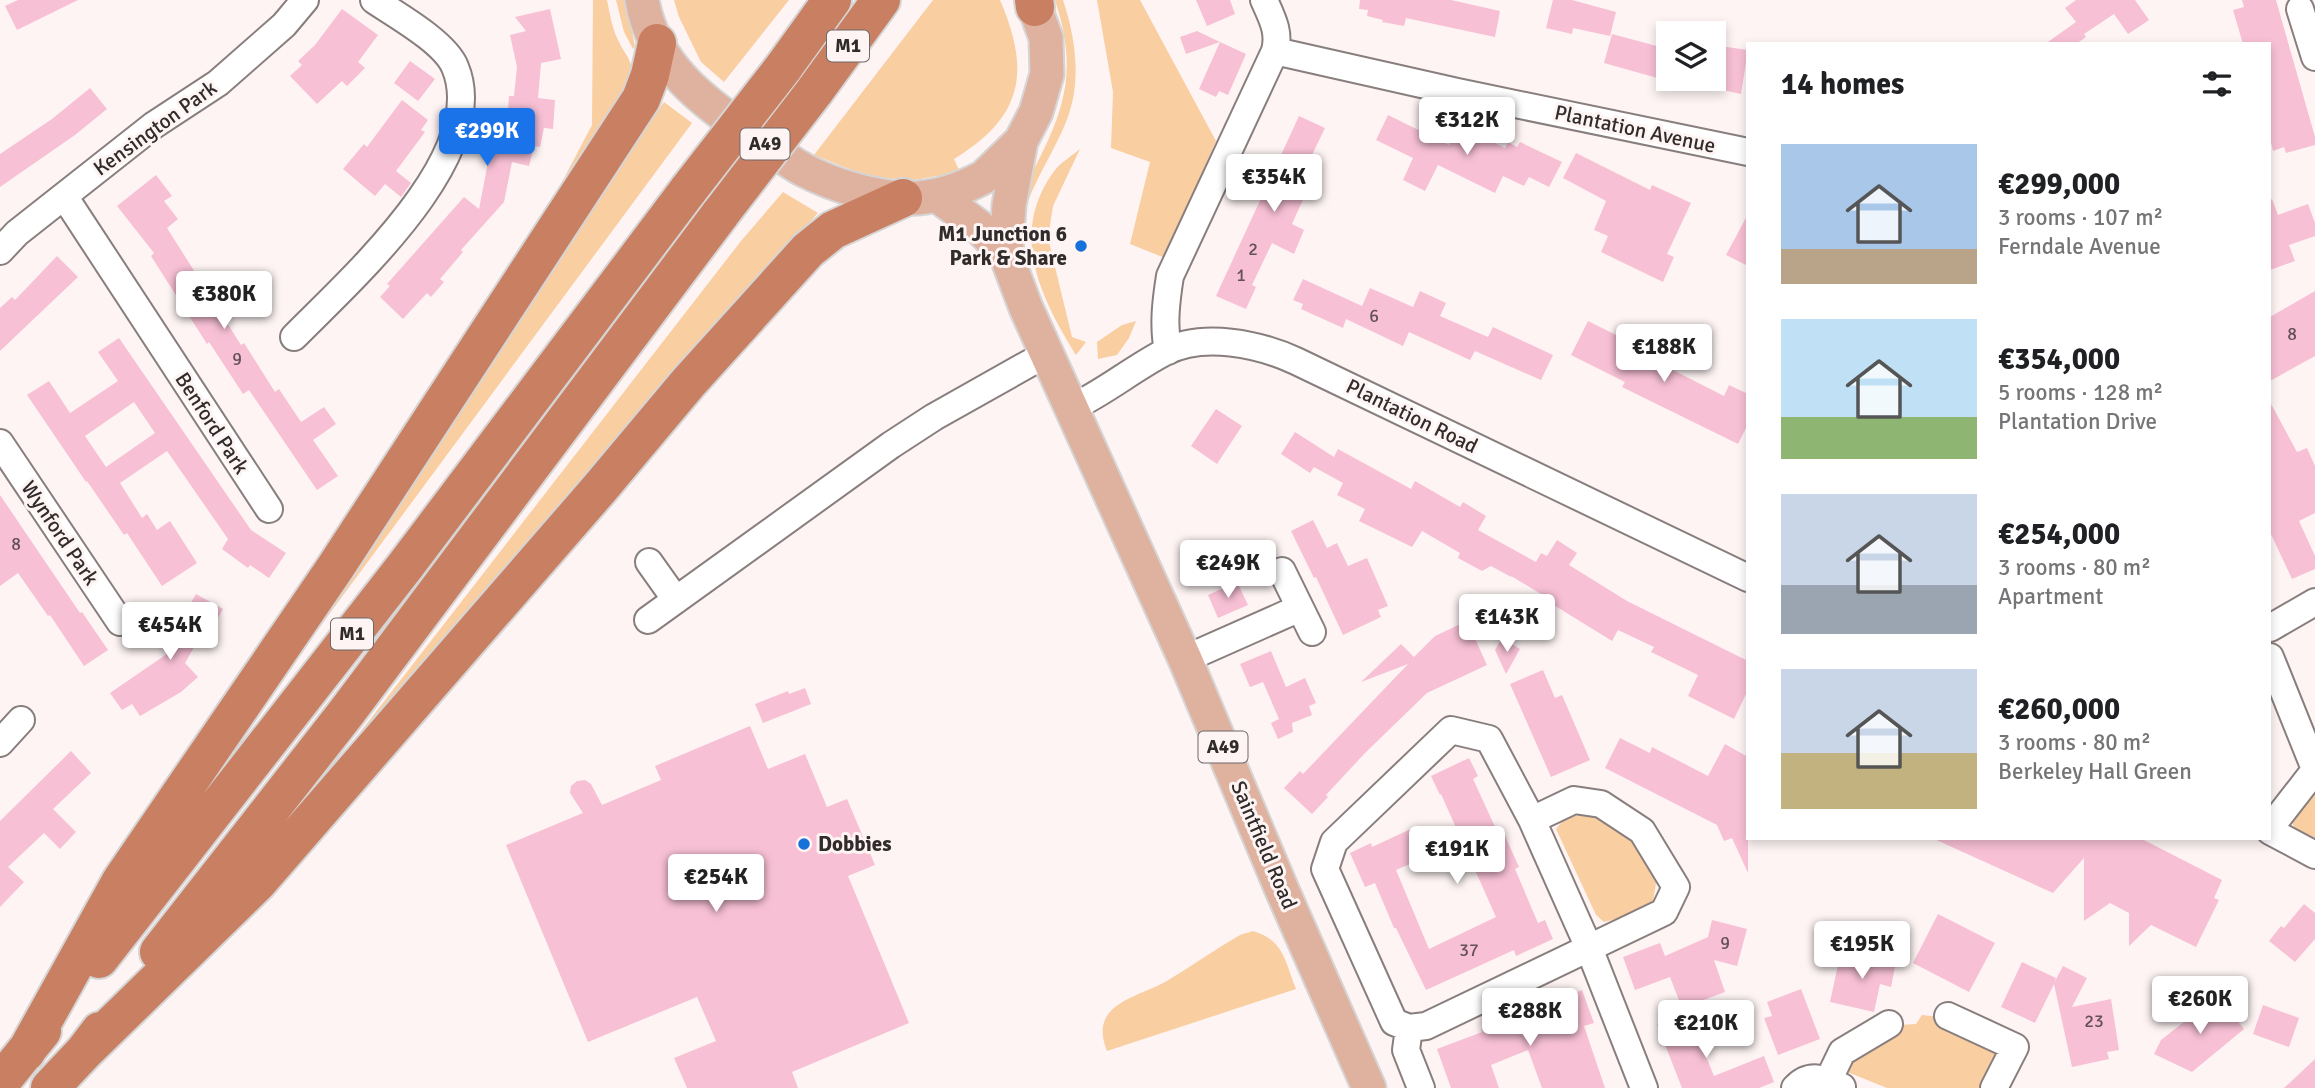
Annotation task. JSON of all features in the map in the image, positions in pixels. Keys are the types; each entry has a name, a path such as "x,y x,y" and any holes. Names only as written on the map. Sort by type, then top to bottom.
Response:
{"highway":[{"name":"M1","path":"11,1070 176,863 406,565 832,0"},
{"name":"M1","path":"50,1087 84,1052 190,911 346,713 881,0"},
{"path":"11,1070 121,881 335,568 641,99 657,43"},
{"path":"84,1052 257,883 688,383 808,250 833,230 920,197"}],"main road":[{"name":"A49","path":"642,0 657,43 670,66 712,108 803,170 869,194 920,197 984,177 1021,141 1036,112 1047,74 1046,38 1034,2"},
{"name":"Saintfield Road","path":"1006,255 1009,205 1021,141"},
{"name":"Saintfield Road","path":"920,197 978,226 1006,255 1046,354 1185,659 1369,1088"}],"street":[{"name":"Kensington Park","path":"0,251 17,233 154,125 218,83 284,25 305,0"},
{"path":"294,337 381,249 418,203 443,162 459,120 461,90 454,65 434,41 373,0"},
{"path":"1168,351 1166,300 1170,276 1275,51 1278,40 1276,30 1264,0"},
{"path":"2300,9 2315,57"},
{"name":"Plantation Avenue","path":"1275,51 1746,152"},
{"name":"Benford Park","path":"64,196 269,509"},
{"name":"Plantation Road","path":"1071,408 1168,351 1214,343 1240,344 1276,352 1746,577"},
{"path":"648,620 923,424 1046,354"},
{"name":"Wynford Park","path":"0,443 120,622"},
{"path":"649,562 676,600"},
{"path":"1282,571 1312,632"},
{"path":"2271,627 2315,602"},
{"path":"1185,659 1300,608"},
{"path":"2271,659 2315,769 2271,828"},
{"path":"0,743 21,720"},
{"path":"1532,820 1574,800 1601,804 1642,831 1676,887 1664,912 1589,948 1426,1026 1409,1028 1394,1022 1325,869 1334,842 1451,730 1489,739 1532,820 1589,948 1644,1088"},
{"path":"2271,830 2315,855"},
{"path":"1948,1016 2015,1047 1994,1088"},
{"path":"1795,1088 1810,1078 1836,1085 1842,1052 1889,1024"},
{"path":"1409,1028 1406,1051 1421,1088"}],"shaded area":[{"path":"593,0 607,0 615,32 631,65 630,74 615,104 563,180 592,125"},
{"path":"616,0 625,0 635,46 633,49 624,32"},
{"path":"674,0 789,0 724,82 701,62 679,17"},
{"path":"933,0 1000,0 1016,49 1017,71 1014,91 1007,109 995,127 954,159 960,172 914,180 869,177 814,155"},
{"path":"1055,0 1063,0 1071,30 1076,77 1074,92 1057,142 1028,201 1021,200 1052,131 1064,95 1067,59"},
{"path":"1097,0 1140,0 1216,141 1165,258 1130,244 1150,162 1111,148 1113,92"},
{"path":"664,102 692,123 221,757"},
{"path":"1080,149 1053,206 1048,238 1072,337 1086,342 1076,355 1041,287 1031,240 1033,217 1041,193 1057,167"},
{"path":"783,192 818,213 643,406 306,802 741,241"},
{"path":"1136,321 1129,338 1117,355 1098,359 1097,342 1122,325"},
{"path":"2312,790 2315,793 2315,841 2297,830 2292,819"},
{"path":"1589,812 1637,840 1656,883 1653,902 1604,922 1596,915 1556,829 1564,819"},
{"path":"1253,931 1277,946 1286,961 1296,989 1107,1051 1103,1035 1104,1022 1110,1012 1132,997 1170,979 1240,935"},
{"path":"1922,1015 1941,1017 1995,1050 1995,1061 1982,1088 1887,1088 1840,1069 1863,1050 1873,1049 1898,1025 1916,1024"}],"building":[{"path":"18,0 78,0 17,30 5,6"},
{"path":"1196,0 1230,0 1235,14 1207,26"},
{"path":"1360,0 1451,0 1500,11 1495,37 1406,18 1404,26 1382,22 1383,20 1367,16 1368,10 1359,9"},
{"path":"1553,0 1572,0 1616,12 1610,36 1573,28 1572,34 1546,28"},
{"path":"2076,0 2135,0 2149,20 2128,34 2114,14 2084,34 2086,37 2079,42 2048,42 2076,22 2065,8"},
{"path":"2242,0 2276,0 2315,145 2286,153 2284,147 2273,151 2271,42 2242,42 2233,10 2244,7"},
{"path":"342,9 378,35 358,62 365,68 347,86 342,81 317,104 290,76 302,65 298,61 315,45"},
{"path":"550,9 561,59 541,63 538,98 555,100 553,129 544,128 540,147 534,146 529,166 512,162 504,202 461,250 463,252 440,279 444,282 431,297 427,293 403,319 380,297 390,286 387,284 464,197 479,209 490,137 506,140 509,96 514,96 517,67 510,35 526,31 515,17"},
{"path":"1197,31 1220,42 1186,54 1180,37"},
{"path":"1612,34 1656,46 1656,78 1604,63"},
{"path":"1220,42 1246,54 1228,95 1219,91 1216,97 1199,89"},
{"path":"1726,47 1746,50 1741,94 1726,91"},
{"path":"410,61 435,79 418,101 394,83"},
{"path":"90,88 107,109 75,135 0,187 0,154 52,119"},
{"path":"402,100 428,120 421,130 425,132 396,171 411,183 401,197 385,184 375,196 343,169 364,144 367,147"},
{"path":"1388,115 1449,145 1459,126 1505,148 1508,142 1517,147 1520,142 1562,162 1549,187 1529,177 1524,186 1503,176 1495,193 1438,165 1425,191 1403,180 1413,158 1376,140"},
{"path":"1299,116 1325,128 1309,161 1318,166 1292,224 1304,230 1294,254 1272,243 1252,285 1256,287 1246,309 1216,296"},
{"path":"1576,153 1650,190 1652,185 1691,203 1667,254 1674,257 1663,282 1601,252 1608,236 1594,230 1606,201 1563,178"},
{"path":"156,175 172,196 164,201 178,219 167,228 241,345 244,343 275,392 279,389 301,422 324,407 336,424 313,440 338,476 317,490 249,390 243,394 209,342 207,344 151,256 154,253 117,206"},
{"path":"2271,200 2278,215 2308,204 2315,223 2315,236 2289,245 2295,261 2271,270"},
{"path":"1746,218 1746,265 1726,255"},
{"path":"57,256 78,277 0,351 0,308 12,297 15,300"},
{"path":"1303,279 1362,306 1370,288 1413,307 1420,291 1446,303 1440,316 1488,337 1493,327 1553,355 1541,380 1475,351 1470,360 1409,332 1403,346 1346,319 1343,328 1301,309 1303,304 1293,300"},
{"path":"2315,291 2315,356 2271,380 2271,316"},
{"path":"1588,321 1634,344 1631,349 1674,368 1673,370 1724,396 1729,385 1746,393 1746,428 1738,444 1622,387 1625,382 1571,355"},
{"path":"119,338 251,530 286,553 269,578 250,565 248,568 222,549 228,539 167,451 120,483 142,518 147,514 157,530 170,521 197,563 162,586 27,395 49,381 70,413 118,381 98,352","holes":["134,402 155,433 106,467 85,436"]},
{"path":"2271,404 2297,452 2307,448 2315,466 2315,513 2299,521 2315,556 2315,569 2292,579 2271,534"},
{"path":"1216,409 1242,426 1217,464 1191,446"},
{"path":"1295,432 1334,457 1338,449 1411,489 1415,481 1460,507 1463,502 1486,516 1478,530 1536,562 1541,553 1547,556 1557,540 1577,553 1569,565 1627,601 1746,660 1746,694 1734,719 1688,696 1698,675 1651,652 1654,647 1618,630 1612,641 1511,576 1491,566 1482,571 1458,558 1460,553 1422,531 1412,547 1359,521 1365,509 1337,495 1343,483 1314,467 1310,473 1281,454"},
{"path":"0,495 108,650 84,666 18,573 0,586"},
{"path":"1313,520 1327,548 1337,543 1348,566 1367,558 1388,606 1378,610 1381,617 1343,635 1291,531"},
{"path":"1251,541 1262,564 1234,576 1224,554"},
{"path":"1237,582 1248,605 1218,618 1208,595"},
{"path":"196,594 223,609 207,637 202,633 185,663 198,677 181,692 140,716 132,704 122,710 110,693 180,645 170,639"},
{"path":"1467,621 1487,665 1427,693 1365,753 1312,814 1284,788 1300,771 1303,774 1408,664 1361,682 1401,644 1414,657 1435,636"},
{"path":"1502,638 1520,649 1506,674 1495,650"},
{"path":"1271,651 1286,687 1305,678 1316,703 1309,706 1312,715 1292,723 1293,732 1278,739 1271,723 1279,719 1263,682 1250,687 1240,664"},
{"path":"1543,670 1555,698 1562,695 1590,760 1551,777 1510,684"},
{"path":"805,688 811,704 763,723 755,704 788,691 789,694"},
{"path":"750,726 768,769 805,754 827,807 847,799 875,865 848,876 909,1023 792,1072 798,1088 687,1088 674,1058 716,1041 697,997 588,1042 506,845 583,813 570,793 571,786 577,781 585,780 591,784 602,805 661,780 655,766"},
{"path":"1620,738 1650,753 1652,747 1708,776 1725,744 1746,756 1748,873 1732,838 1724,841 1717,825 1605,768"},
{"path":"71,751 91,773 53,809 76,832 60,849 44,833 8,867 24,882 0,907 0,821"},
{"path":"1469,758 1478,776 1473,779 1496,829 1501,827 1519,867 1515,869 1538,923 1545,920 1553,939 1516,956 1514,950 1426,990 1394,928 1375,883 1365,887 1350,853 1371,843 1372,847 1415,827 1428,856 1396,870 1429,949 1496,917 1431,776"},
{"path":"1936,840 2144,840 2222,880 2214,898 2219,900 2196,947 2151,925 2129,946 2129,913 2110,903 2084,921 2084,858 2053,893"},
{"path":"2304,904 2315,913 2315,939 2295,962 2269,941"},
{"path":"1938,914 1995,943 1969,992 1913,963"},
{"path":"1712,920 1747,929 1737,966 1714,960 1725,992 1682,1008 1670,977 1635,990 1623,957 1660,943 1665,956 1708,937"},
{"path":"1848,951 1896,962 1891,987 1880,984 1874,1012 1830,1002 1838,965 1845,966"},
{"path":"2022,962 2056,978 2054,983 2063,966 2087,978 2072,1007 2111,999 2119,1050 2107,1052 2109,1059 2072,1067 2054,984 2035,1023 2001,1007"},
{"path":"1801,989 1820,1039 1778,1055 1764,1018 1772,1016 1767,1002"},
{"path":"1582,990 1594,1023 1584,1026 1605,1088 1542,1088 1528,1050 1491,1065 1499,1088 1451,1088 1437,1049"},
{"path":"2217,996 2244,1029 2192,1072 2154,1054 2161,1040"},
{"path":"2263,1005 2299,1018 2289,1047 2253,1034"},
{"path":"1688,1012 1714,1076 1764,1056 1774,1082 1759,1088 1682,1088 1657,1024"},
{"path":"2315,1059 2315,1088 2284,1088"}],"place":[{"name":"M1 Junction 6 Park & Share","path":"1081,246"},
{"name":"Dobbies","path":"804,844"}]}
